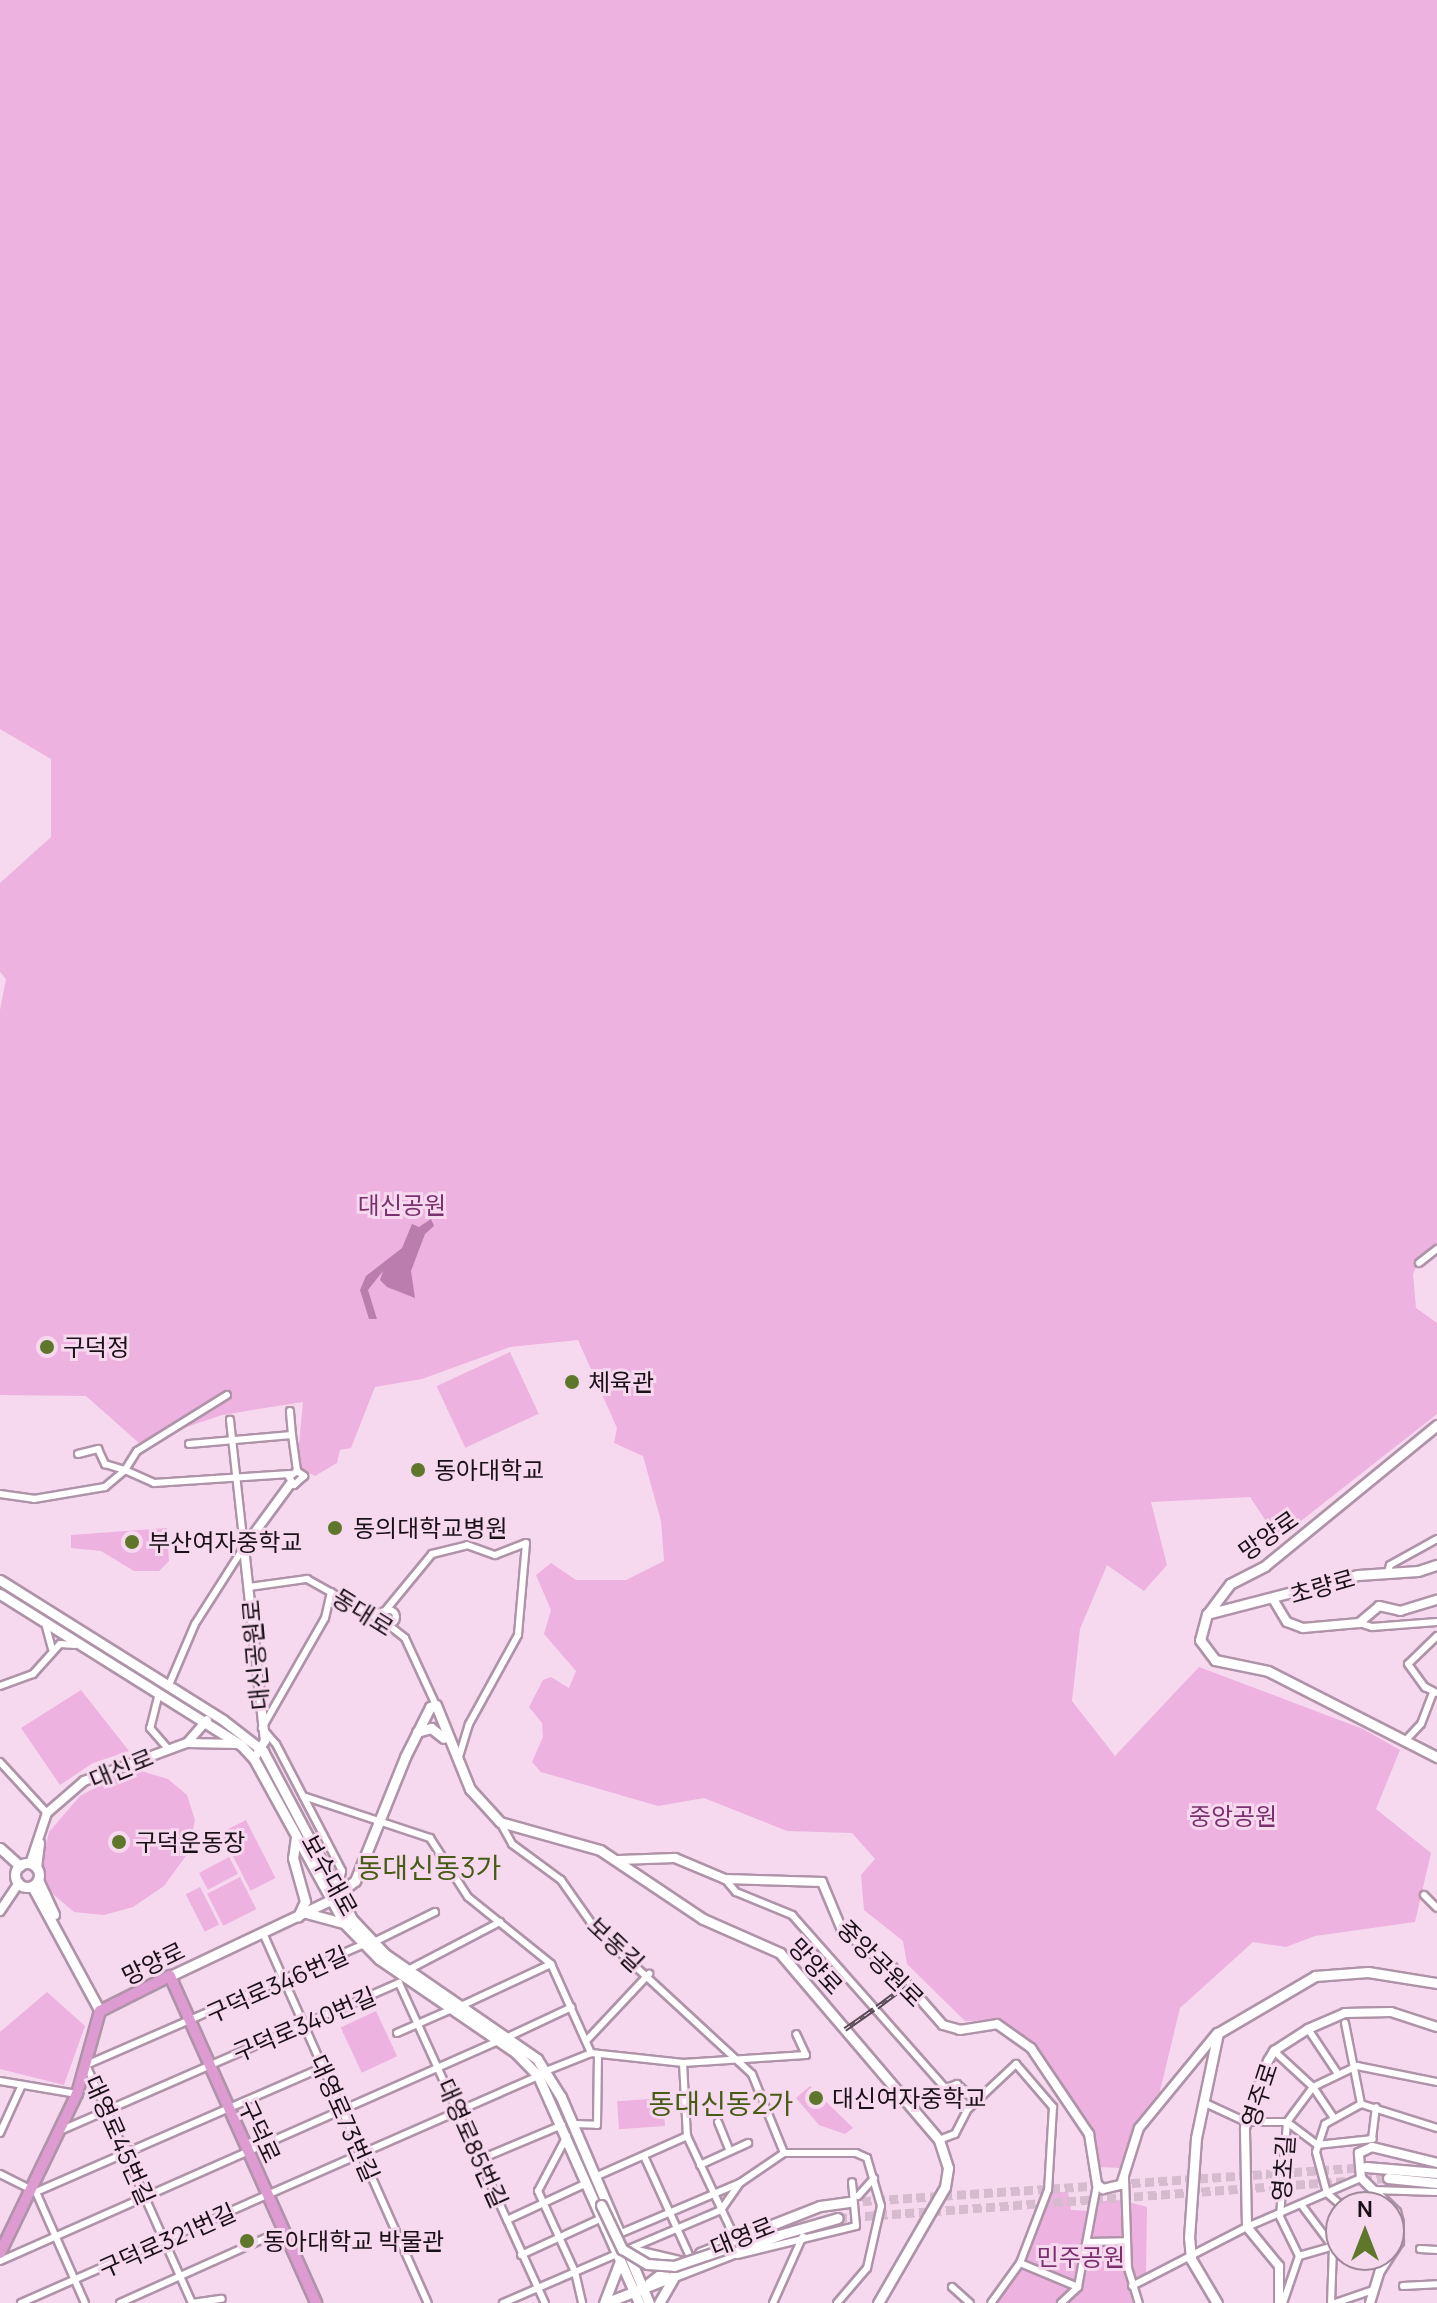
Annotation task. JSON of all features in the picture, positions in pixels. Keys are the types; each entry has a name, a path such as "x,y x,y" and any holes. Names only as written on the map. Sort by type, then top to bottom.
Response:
{"main road":[{"name":"망양로","path":"1207,1614 1230,1584 1265,1566 1437,1425"},
{"name":"초량로","path":"1207,1614 1388,1572 1437,1565"},
{"name":"보수대로","path":"0,1580 211,1712 263,1751 344,1923 407,1977 499,2040 542,2074 567,2136 619,2234 623,2253 638,2289 639,2303"},
{"name":"보수대로","path":"0,1594 241,1745 254,1759 333,1899 369,1943"},
{"path":"1207,1614 1200,1640 1215,1660 1268,1671 1437,1757"},
{"name":"망양로","path":"0,2253 34,2191 77,2094 100,2011 302,1915 333,1899 355,1881 417,1732 430,1707 436,1705"},
{"path":"436,1705 457,1765 482,1807 500,1822"},
{"path":"417,1732 435,1729 447,1743"},
{"name":"망양로","path":"500,1822 619,1860 703,1919 780,1953 939,2140 948,2168 945,2187 878,2303"},
{"path":"296,1837 293,1858 305,1901 302,1915 344,1923"},
{"path":"0,1848 35,1883 100,2011"},
{"path":"0,1855 24,1871 35,1883"},
{"path":"183,2007 180,1984 186,1968"},
{"path":"1217,2303 1191,2259 1192,2190 1203,2102 1218,2033 1315,1976 1368,1972 1437,1983"},
{"name":"구덕로","path":"170,1976 312,2302"},
{"name":"보수대로","path":"407,1977 463,2005 510,2036 542,2074 574,2124 602,2218 623,2253 638,2289 649,2303"},
{"path":"549,2094 561,2109 622,2249 647,2264 674,2266 724,2252"},
{"path":"1366,2167 1437,2173"},
{"path":"1388,2178 1437,2183"},
{"name":"대영로","path":"638,2289 679,2261 820,2206 853,2199"},
{"name":"대영로","path":"604,2303 673,2279 724,2252 809,2224 838,2218"},
{"path":"604,2303 623,2253 679,2261"},
{"path":"659,2303 673,2279"}],"street":[{"path":"1419,1263 1437,1249"},
{"path":"0,1494 34,1499 105,1487 125,1470 137,1451 227,1395"},
{"path":"78,1454 98,1449 105,1464 154,1483 293,1476 290,1411"},
{"name":"대신공원로","path":"230,1420 263,1751"},
{"path":"189,1444 292,1435"},
{"name":"대신공원로","path":"169,1685 195,1624 293,1476"},
{"path":"1388,1572 1390,1565 1437,1539"},
{"path":"396,1615 392,1623 386,1623 385,1611 432,1554 459,1545 495,1555 526,1543 527,1565 518,1635 469,1724 457,1765"},
{"path":"511,1550 522,1554 527,1565"},
{"name":"동대로","path":"249,1587 307,1579 386,1623 405,1638 436,1705"},
{"path":"331,1592 325,1618 262,1728 276,1744 342,1871 333,1899"},
{"path":"1273,1599 1287,1622 1303,1628 1359,1623 1372,1627 1437,1622"},
{"path":"394,1600 405,1638"},
{"path":"1359,1623 1379,1606 1400,1611 1437,1600"},
{"path":"369,1615 385,1611 396,1615"},
{"path":"45,1623 52,1649"},
{"path":"1405,1741 1421,1724 1435,1693 1408,1664 1437,1636"},
{"path":"0,1686 33,1674 52,1649 65,1642 84,1645"},
{"path":"159,1693 150,1728 168,1749"},
{"name":"대신로","path":"47,1813 84,1781 187,1743 206,1723 211,1712"},
{"path":"187,1743 241,1745"},
{"path":"254,1759 263,1751"},
{"path":"0,1762 47,1813 24,1871 0,1911"},
{"name":"보수대로","path":"303,1796 430,1838 468,1897 551,1964"},
{"name":"보동길","path":"500,1822 512,1844 561,1880 597,1931 649,1974 705,2035 752,2074 784,2153"},
{"name":"중앙공원로","path":"619,1860 675,1858 725,1879 822,1882 842,1930 892,1967 943,2025 960,2030 997,2024 1031,2048 1089,2134 1097,2184"},
{"path":"725,1879 736,1892 792,1915 945,2088 957,2084 975,2101"},
{"path":"1424,1895 1437,1908"},
{"name":"구덕로346번길","path":"86,2065 189,2023 435,1912"},
{"name":"구덕로340번길","path":"60,2130 407,1977 500,1922"},
{"name":"대영로73번길","path":"263,1933 428,2303"},
{"path":"463,2005 551,1964 595,2054 597,2125 574,2124"},
{"path":"587,2040 649,1974"},
{"name":"대영로85번길","path":"407,1977 419,2023 545,2303"},
{"path":"510,2036 572,2007"},
{"path":"397,2033 452,2009"},
{"name":"영주로","path":"1247,2227 1246,2122 1274,2051 1308,2029 1359,2011 1391,2012 1437,2027"},
{"path":"1345,2023 1357,2066 1361,2104"},
{"path":"1308,2029 1338,2074"},
{"path":"1139,2303 1132,2286 1125,2178 1139,2128 1218,2033"},
{"path":"595,2054 683,2063 806,2055 796,2034"},
{"path":"0,2261 499,2040"},
{"path":"1274,2051 1313,2087 1333,2117"},
{"name":"구덕로321번길","path":"21,2303 165,2243 542,2074 595,2054"},
{"path":"683,2063 687,2136 735,2238"},
{"path":"939,2140 960,2128 975,2101 1016,2064 1053,2107 1050,2184 1020,2263 991,2303"},
{"name":"대영로45번길","path":"86,2065 192,2303"},
{"path":"1357,2066 1437,2082"},
{"name":"영초길","path":"1299,2256 1280,2217 1287,2122 1313,2087 1357,2066"},
{"path":"34,2191 324,2067"},
{"path":"0,2081 77,2094"},
{"path":"0,2133 22,2085"},
{"path":"1203,2102 1246,2122"},
{"path":"1327,2191 1317,2145 1333,2117 1361,2104 1437,2128"},
{"path":"1376,2107 1372,2143 1359,2153 1361,2178 1373,2190 1437,2192"},
{"path":"718,2122 730,2151"},
{"name":"영초길","path":"1246,2122 1287,2122 1317,2145"},
{"path":"481,2159 562,2125"},
{"path":"567,2136 551,2159 539,2202 575,2272 582,2303"},
{"path":"507,2220 539,2202 687,2136"},
{"path":"700,2165 748,2143"},
{"path":"1317,2145 1372,2143 1437,2163"},
{"path":"619,2234 740,2183 784,2153 856,2153 867,2158 881,2206 867,2268 837,2303"},
{"path":"644,2156 690,2257"},
{"path":"0,2174 34,2191 85,2303"},
{"path":"853,2199 874,2178"},
{"path":"1061,2303 1078,2287 1097,2184 1115,2189 1125,2178"},
{"path":"1332,2191 1361,2178"},
{"path":"724,2252 856,2226 852,2182"},
{"path":"503,2303 721,2210 740,2183"},
{"path":"1132,2286 1191,2259 1247,2227 1280,2217 1325,2194"},
{"path":"1303,2207 1325,2232"},
{"path":"521,2255 602,2218"},
{"path":"1247,2227 1279,2266 1281,2303"},
{"path":"120,2303 283,2230"},
{"path":"773,2303 803,2236"},
{"path":"1088,2242 1127,2241"},
{"path":"1281,2303 1299,2256 1325,2248"},
{"path":"1420,2249 1437,2250"},
{"path":"1020,2263 1078,2287"},
{"path":"1335,2271 1333,2303 1373,2290"},
{"path":"1370,2303 1380,2271"},
{"path":"1403,2286 1437,2284"},
{"path":"952,2287 970,2303"},
{"path":"192,2303 222,2299"}],"green space":[{"path":"0,0 1437,0 1437,1249 1418,1263 1413,1274 1416,1308 1437,1323 1437,1414 1278,1539 1250,1497 1151,1502 1167,1565 1144,1591 1107,1565 1080,1629 1072,1701 1115,1756 1199,1667 1363,1729 1400,1750 1376,1809 1431,1853 1415,1922 1315,1936 1286,1947 1253,1942 1180,2008 1159,2095 1136,2126 1121,2168 1097,2167 1095,2148 1032,2046 1000,2020 965,2021 907,1964 903,1941 864,1910 861,1875 875,1859 852,1833 787,1831 704,1798 658,1806 541,1772 532,1762 543,1737 542,1723 529,1707 543,1680 551,1677 569,1688 576,1671 544,1634 551,1610 536,1575 551,1563 576,1580 626,1580 664,1561 661,1521 643,1456 614,1443 617,1428 578,1340 510,1347 422,1379 375,1387 351,1448 340,1450 337,1463 315,1476 297,1466 303,1402 222,1415 139,1443 86,1396 0,1395 0,1010 6,979 0,972 0,883 51,837 51,759 0,729"},
{"path":"510,1352 539,1414 465,1448 437,1386"},
{"path":"167,1528 169,1561 159,1571 134,1571 101,1551 71,1548 71,1535"},
{"path":"81,1690 129,1751 93,1763 60,1785 21,1728"},
{"name":"구덕운동장","path":"141,1771 168,1779 187,1795 195,1820 188,1853 164,1886 133,1907 104,1915 74,1912 47,1889 42,1859 49,1832 80,1796 119,1775"},
{"path":"246,1820 276,1878 251,1891 221,1833"},
{"path":"229,1857 238,1874 208,1890 199,1873"},
{"path":"240,1877 256,1909 223,1926 207,1894"},
{"path":"200,1887 219,1924 205,1932 186,1894"},
{"path":"47,1992 85,2026 64,2085 0,2069 0,2032"},
{"path":"376,2011 397,2056 362,2073 341,2027"},
{"path":"810,2086 853,2128 845,2134 819,2125 796,2098"},
{"path":"663,2098 665,2126 619,2129 617,2101"},
{"name":"민주공원","path":"1051,2192 1068,2192 1071,2210 1091,2211 1103,2201 1122,2200 1147,2207 1146,2278 1128,2288 1133,2303 996,2303 1023,2262"}],"shaded area":[{"path":"431,1219 434,1226 425,1234 411,1271 415,1298 387,1287 380,1280 383,1271 368,1290 377,1319 369,1319 360,1290 366,1276 402,1248 412,1224 419,1227"}],"tunnel":[{"path":"1118,2184 1366,2167"},
{"path":"838,2218 1388,2178"},
{"path":"849,2202 1103,2185"}],"railway":[{"path":"877,2007 907,1984"},
{"path":"845,2029 874,2009"}],"place":[{"name":"구덕정","path":"47,1347"},
{"name":"체육관","path":"572,1382"},
{"name":"동아대학교","path":"418,1470"},
{"name":"동의대학교병원","path":"335,1528"},
{"name":"부산여자중학교","path":"132,1542"},
{"name":"구덕운동장","path":"119,1842"},
{"name":"대신여자중학교","path":"816,2098"},
{"name":"동아대학교 박물관","path":"247,2241"}],"district":[{"name":"동대신동3가","path":"429,1867"},
{"name":"동대신동2가","path":"721,2103"}],"park label":[{"name":"대신공원","path":"402,1205"},
{"name":"중앙공원","path":"1233,1816"}]}
